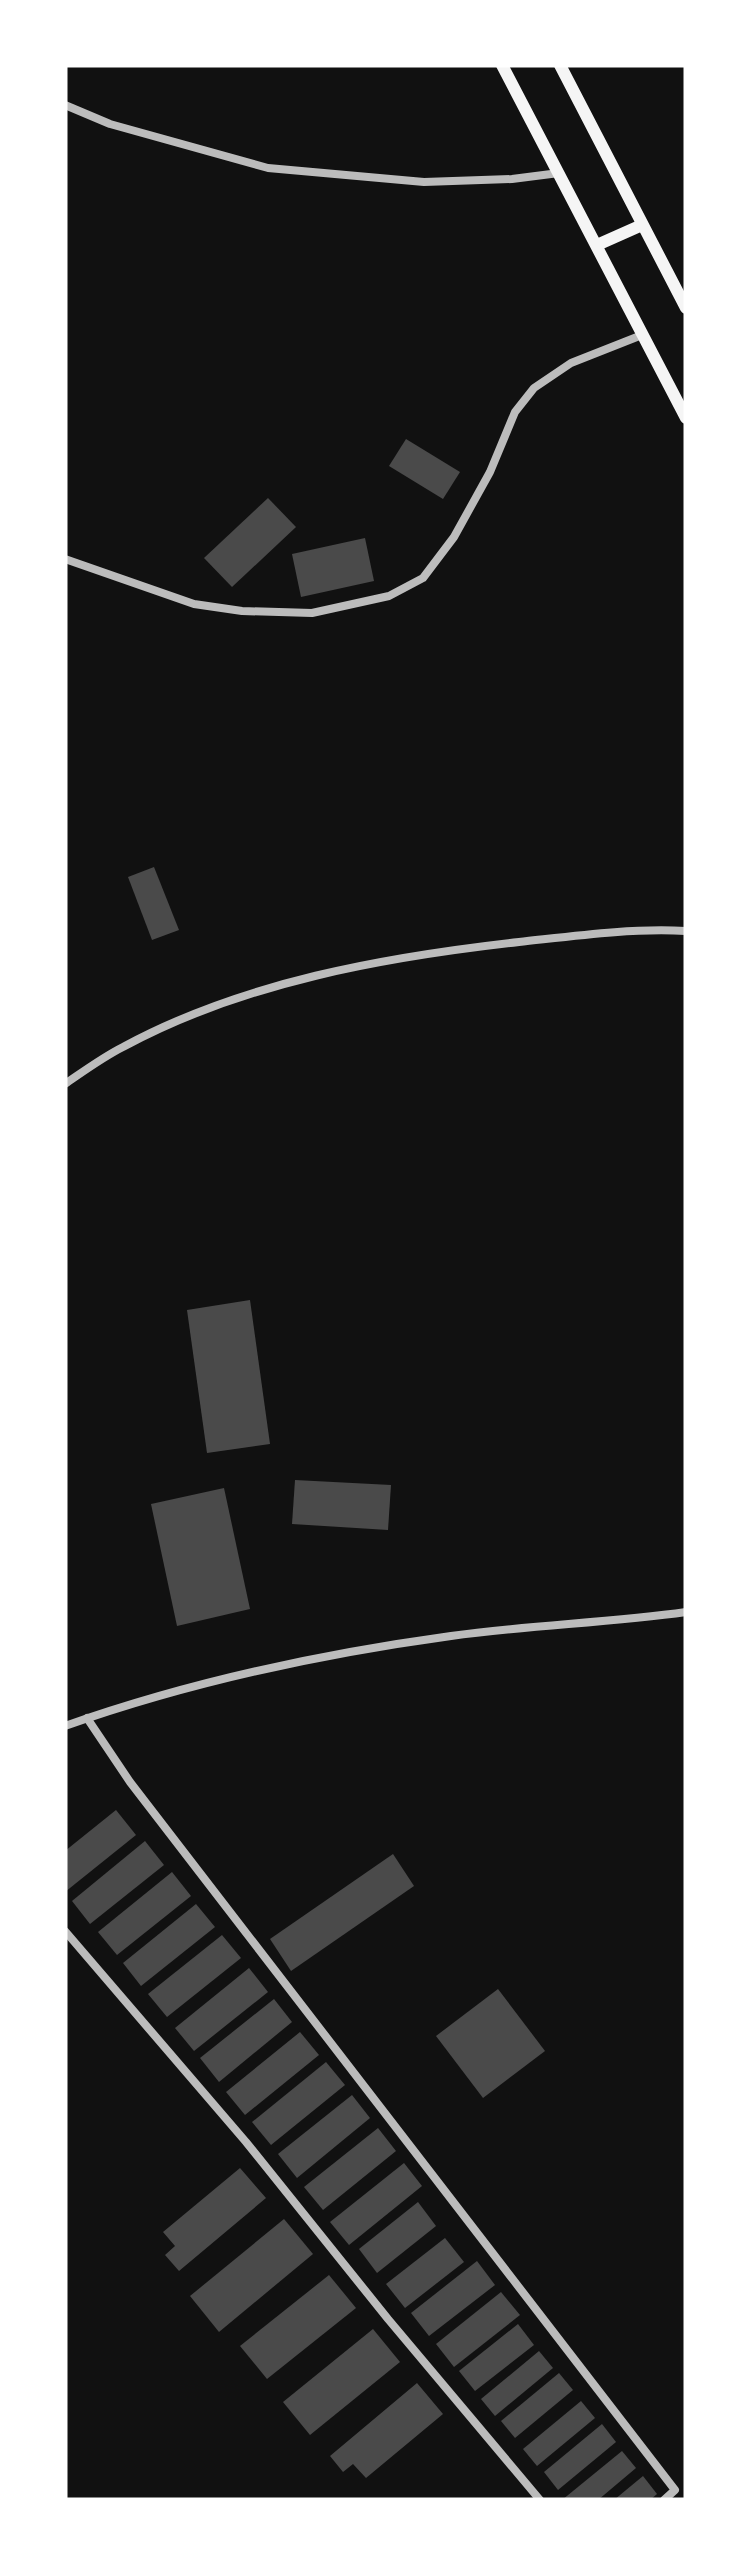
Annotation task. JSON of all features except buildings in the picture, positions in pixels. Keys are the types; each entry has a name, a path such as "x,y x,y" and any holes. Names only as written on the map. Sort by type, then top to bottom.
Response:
{"highway":[{"path":"502,65 686,418"},
{"path":"560,65 686,308"},
{"path":"597,245 642,224"}],"street":[{"path":"65,104 110,124 268,168 424,182 559,173"},
{"path":"65,559 194,604 242,611 312,612 389,596 423,578 454,537 490,472 515,412 534,388 570,363 642,335"},
{"path":"65,1084 122,1047 276,986 434,952 567,936 654,929 686,931"},
{"path":"65,1726 312,1658 455,1635 608,1623 686,1612"},
{"path":"87,1718 130,1782 675,2490 664,2500"},
{"path":"65,1932 246,2142 540,2500"}]}
